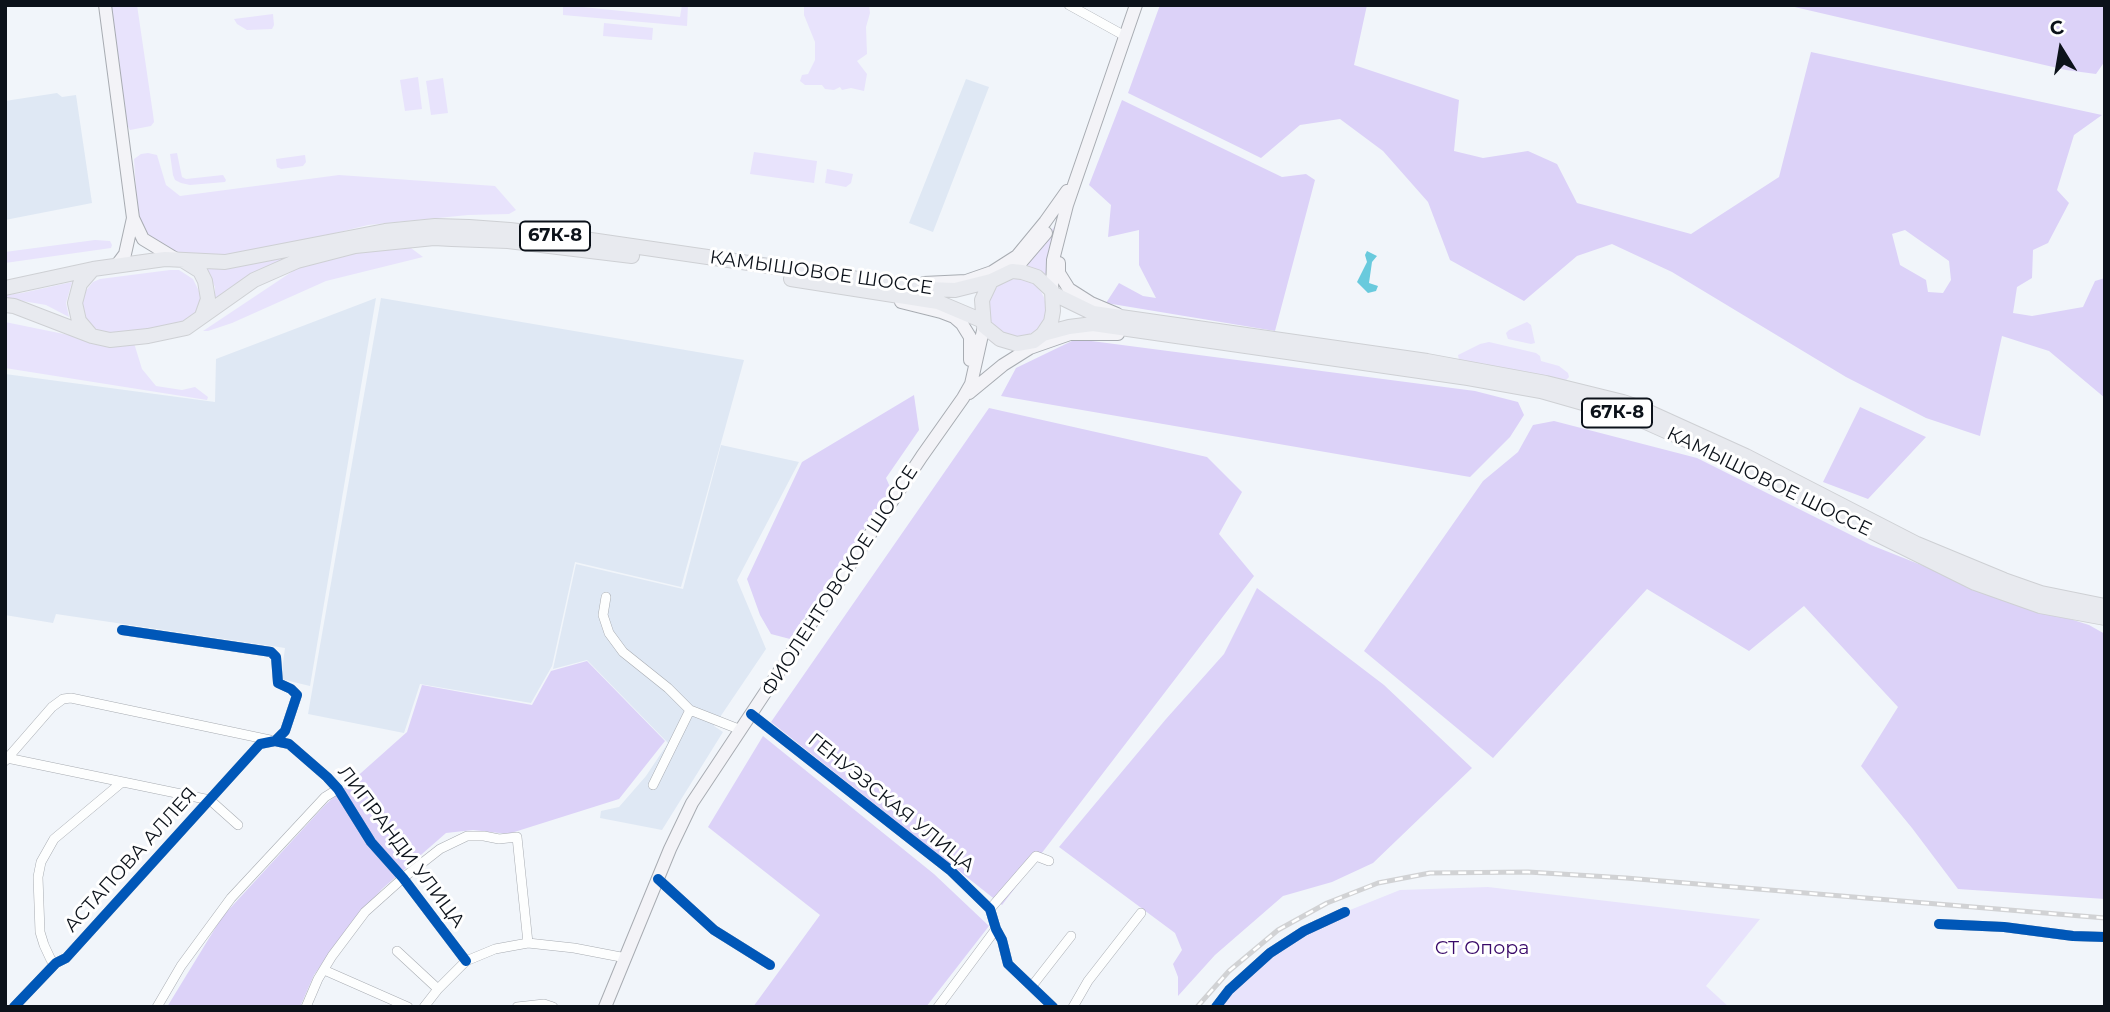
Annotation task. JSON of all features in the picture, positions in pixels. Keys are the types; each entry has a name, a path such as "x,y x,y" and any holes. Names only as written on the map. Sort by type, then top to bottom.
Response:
{"main road":[{"path":"105,5 133,218 143,239 200,271 208,299 202,318"},
{"path":"1043,334 1051,322 1053,312 1053,260 1067,205 1136,5"},
{"path":"884,283 895,280 930,283 966,281 992,272 1017,256 1076,179"},
{"path":"1012,271 1031,252 1067,205"},
{"path":"116,266 125,254 133,218"},
{"path":"1064,218 1059,258 1059,273 1063,282 1091,303 1123,317"},
{"name":"КАМЫШОВОЕ ШОССЕ","path":"5,288 116,266 180,260 225,262 385,231 435,226 510,230 591,240 927,289 955,290 991,281"},
{"name":"КАМЫШОВОЕ ШОССЕ","path":"5,305 92,336 110,340 148,337 186,328 254,280 297,261 355,246 434,238 508,241 620,254 938,302 984,323 1000,339 1024,344"},
{"path":"92,336 79,321 75,303 80,284 93,270"},
{"name":"67К-8","path":"991,281 1012,271 1037,277 1052,292 1093,313 1123,317"},
{"path":"984,323 982,300 991,281"},
{"path":"867,292 954,317 970,337 971,357 944,425"},
{"name":"КАМЫШОВОЕ ШОССЕ","path":"1123,317 1427,360 1546,383 1623,402 1735,451 1917,544 2041,593 2105,606"},
{"name":"ФИОЛЕНТОВСКОЕ ШОССЕ","path":"605,1007 692,803 963,398 971,384 984,323"},
{"name":"КАМЫШОВОЕ ШОССЕ","path":"1043,334 1093,324 1541,391 1639,419 1975,583 2040,606 2105,618"},
{"path":"963,398 1003,365 1021,354 1070,334 1107,332 1139,336 1153,333"},
{"name":"67К-8","path":"1024,344 1043,334"},
{"name":"ФИОЛЕНТОВСКОЕ ШОССЕ","path":"971,384 1024,344"}],"street":[{"path":"1069,5 1125,36"},
{"path":"606,597 603,615 609,633 623,652 668,688 690,710 741,730"},
{"path":"122,630 271,652 276,657 278,683 292,689 297,695 285,731 275,741"},
{"name":"ЛИПРАНДИ УЛИЦА","path":"6,760 52,707 63,699 71,698 289,744 338,789 371,842 403,878 466,961"},
{"path":"653,785 690,710"},
{"name":"ГЕНУЭЗСКАЯ УЛИЦА","path":"751,714 950,870 990,908"},
{"name":"АСТАПОВА АЛЛЕЯ","path":"14,1007 56,963 66,958 260,744 275,741"},
{"path":"6,760 210,800 238,825"},
{"path":"56,963 51,960 40,932 38,877 41,862 54,839 121,783"},
{"path":"157,1007 181,966 231,898 325,797 338,789"},
{"path":"306,1007 324,970 365,912 440,849 467,836 499,839 517,837 528,943"},
{"path":"1049,861 1036,856 990,908 1008,964 1053,1007"},
{"path":"658,879 714,930 770,965"},
{"path":"1216,1007 1229,990 1270,953 1304,931 1345,912"},
{"path":"1073,1007 1088,981 1141,913"},
{"path":"1939,924 2105,937"},
{"path":"952,1007 941,1003 996,929"},
{"path":"1032,986 1071,936"},
{"path":"424,1007 466,961 495,949 528,943 626,958"},
{"path":"397,951 438,989"},
{"path":"324,970 408,1007"},
{"path":"517,1007 544,1004 554,1007"}],"shaded area":[{"path":"1160,5 1367,5 1354,65 1459,100 1454,151 1483,158 1528,151 1557,164 1577,203 1691,234 1779,177 1811,52 2102,115 2074,135 2057,190 2069,203 2048,243 2033,250 2032,278 2017,287 2013,313 2032,316 2083,307 2095,281 2105,278 2105,398 2049,351 2002,336 1980,436 1926,418 1846,377 1672,272 1612,244 1577,256 1524,301 1450,260 1428,202 1383,151 1340,119 1300,125 1261,158 1128,93","holes":["1905,230 1949,261 1951,280 1943,293 1928,292 1926,280 1900,265 1892,234"]},
{"path":"1786,5 2105,5 2105,61 2096,74 2066,70"},
{"path":"966,79 989,87 933,232 909,223"},
{"path":"57,93 62,97 76,95 92,203 5,220 5,101"},
{"path":"1122,100 1282,177 1306,174 1315,180 1275,331 1106,303 1119,283 1143,296 1156,298 1139,265 1139,230 1108,237 1111,205 1089,185"},
{"path":"376,298 310,686 281,679 285,648 56,614 53,623 5,615 5,374 215,402 216,359"},
{"path":"381,298 744,360 681,587 575,562 552,666 531,703 420,684 404,733 308,714"},
{"path":"1076,339 1475,391 1518,402 1524,415 1510,437 1470,477 1001,396 1016,368"},
{"path":"914,395 919,430 886,478 891,489 790,639 771,634 760,615 747,579 802,462"},
{"path":"1860,407 1926,437 1868,499 1823,482"},
{"path":"989,408 1207,457 1242,492 1219,534 1254,576 1002,905 771,722"},
{"path":"1554,421 1697,458 1871,545 2004,598 2089,625 2105,634 2105,899 1958,889 1861,766 1898,707 1804,606 1749,651 1647,589 1493,758 1364,651 1483,481 1518,452 1533,425"},
{"path":"721,445 799,462 737,580 766,649 714,726 723,732 662,830 600,818 601,811 619,807 646,776 668,743 587,660 553,669 576,564 683,589"},
{"path":"1257,588 1384,685 1472,768 1373,863 1332,882 1283,896 1215,955 1178,996 1178,977 1173,964 1182,950 1175,933 1059,847 1224,654"},
{"path":"587,661 665,741 619,799 508,834 473,830 446,833 382,889 348,927 314,975 300,1007 167,1007 222,917 325,805 407,732 422,685 532,705 551,671"},
{"path":"763,736 934,874 989,926 926,1007 753,1007 820,915 708,827"}],"green space":[{"path":"109,5 137,5 154,122 151,126 130,130 127,125"},
{"path":"563,5 680,17 682,5 688,5 687,26 563,15"},
{"path":"804,5 869,5 866,27 867,54 857,61 867,74 864,91 851,88 842,90 840,87 834,90 825,89 822,85 805,85 800,81 802,75 808,74 815,60 815,42 804,15"},
{"path":"273,14 272,29 247,30 234,19"},
{"path":"604,23 653,28 652,40 603,36"},
{"path":"418,77 422,109 405,111 400,80"},
{"path":"443,78 448,113 431,115 426,81"},
{"path":"754,152 817,161 814,183 750,174"},
{"path":"148,153 157,155 166,185 180,196 339,175 495,186 516,210 509,214 468,215 368,225 246,255 193,258 159,248 138,222 134,159"},
{"path":"177,153 182,177 186,179 223,175 225,182 190,185 175,180 170,154"},
{"path":"305,155 306,162 303,166 281,169 277,167 276,159"},
{"path":"827,169 853,174 851,183 846,187 825,183"},
{"path":"1058,222 1050,282 1022,267"},
{"path":"95,240 110,241 111,248 5,263 5,252"},
{"path":"407,245 423,257 326,281 232,323 203,331 299,267 343,253"},
{"path":"300,252 215,301 215,287 206,269 244,265"},
{"path":"179,270 193,279 200,293 200,302 194,317 181,326 114,334 99,332 87,323 81,309 83,294 93,282"},
{"path":"1017,279 1028,281 1041,292 1046,308 1044,319 1033,332 1017,337 1006,335 993,324 988,308 990,297 1001,284"},
{"path":"72,282 66,303 69,317 46,305 5,298 5,295"},
{"path":"5,322 103,342 134,343 142,369 156,386 182,390 195,387 208,397 207,400 5,368"},
{"path":"1527,322 1531,325 1535,343 1508,339 1506,333 1509,330"},
{"path":"1489,342 1536,353 1541,361 1559,366 1569,377 1566,380 1459,360 1458,355"},
{"name":"СТ Опора","path":"1488,887 1760,919 1706,986 1729,1007 1216,1007 1270,953 1345,912 1400,890"}],"water":[{"path":"1367,251 1377,256 1372,262 1369,283 1378,286 1376,291 1368,293 1357,282 1367,262"}],"railway":[{"path":"1197,1007 1229,971 1278,930 1327,903 1378,883 1430,873 1528,872 1626,878 2105,918"}],"cycle path":[{"path":"122,630 271,652 276,657 278,683 297,695 285,731 275,741 289,744 338,789 371,842 403,878 466,961"},
{"path":"751,714 950,870 990,909 1008,964 1053,1007"},
{"path":"14,1007 56,963 66,958 260,744 275,741"},
{"path":"658,879 714,930 770,965"},
{"path":"1216,1007 1229,990 1270,953 1304,931 1345,912"},
{"path":"1939,924 2105,937"}]}
